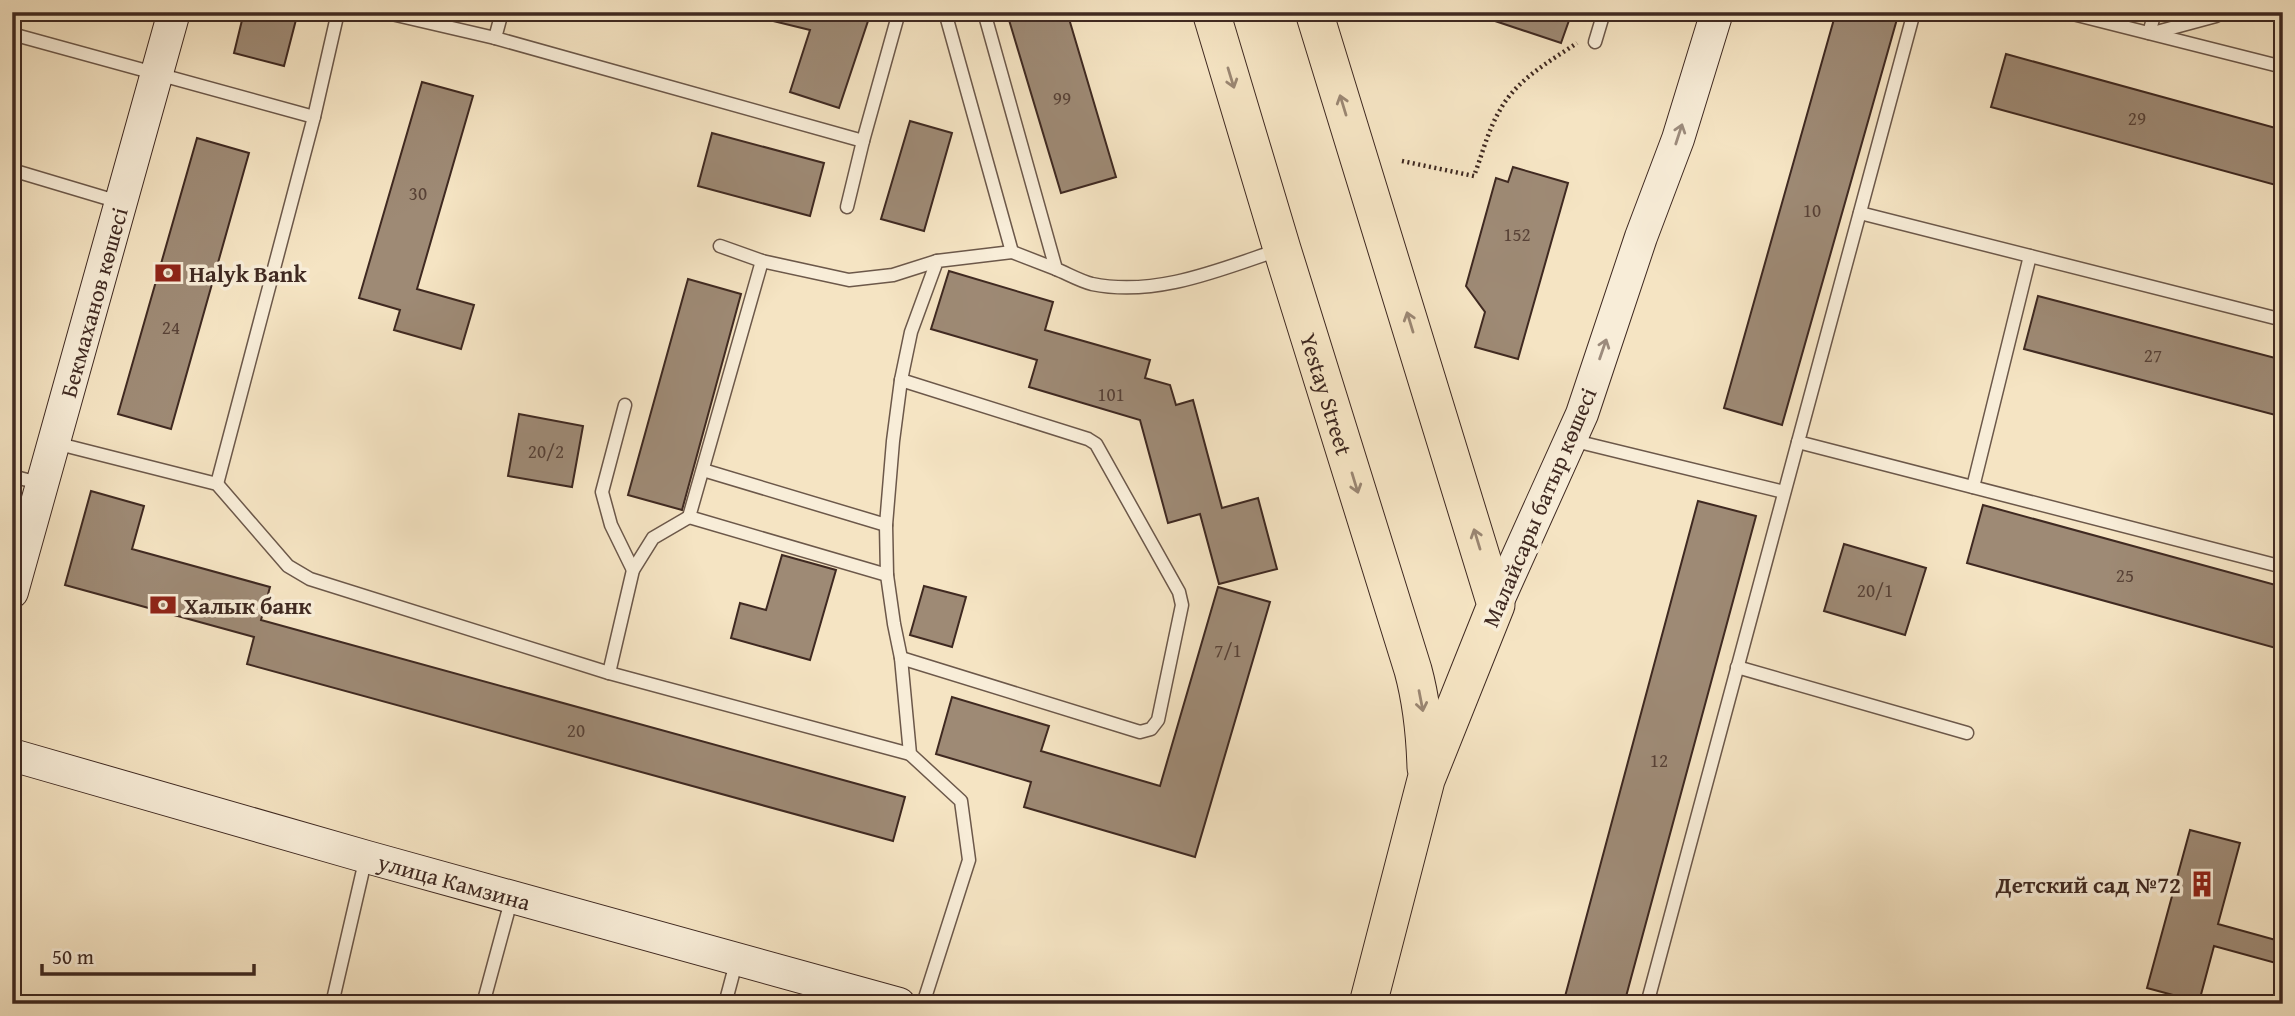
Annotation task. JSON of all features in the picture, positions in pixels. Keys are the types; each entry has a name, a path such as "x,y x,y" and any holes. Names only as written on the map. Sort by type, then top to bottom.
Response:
{"main road":[{"name":"Yestay Street","path":"1211,12 1421,697 1425,726 1426,780"},
{"path":"1314,12 1496,605"},
{"name":"Малайсары батыр көшесі","path":"1368,1004 1426,780 1496,605"}],"street":[{"name":"Бекмаханов көшесі","path":"12,592 174,12"},
{"name":"Малайсары батыр көшесі","path":"1496,605 1571,440 1678,139 1717,12"},
{"name":"улица Камзина","path":"12,755 737,959 857,998 899,1004"}],"lane":[{"path":"217,484 314,117 338,12"},
{"path":"383,12 495,38 863,141"},
{"path":"495,38 502,12"},
{"path":"847,207 899,12"},
{"path":"945,12 1012,252"},
{"path":"984,12 1056,269"},
{"path":"1595,42 1604,12"},
{"path":"1665,1004 1648,1001 1914,12"},
{"path":"2065,12 2283,67"},
{"path":"2149,33 2155,12"},
{"path":"2149,33 2216,16 2222,12"},
{"path":"12,34 314,117"},
{"path":"12,170 121,202"},
{"path":"1860,213 2283,320"},
{"path":"720,246 762,261 849,280 893,275 937,261 1012,252 1090,284 1129,288 1162,286 1282,248"},
{"path":"1973,487 2030,256"},
{"path":"610,673 633,570 653,538 690,517 762,261"},
{"path":"910,754 901,658 887,575 886,525 901,380 911,332 937,261"},
{"path":"901,380 1088,439 1096,444 1180,592 1182,605 1158,720 1151,729 1140,732 901,658"},
{"path":"625,405 603,492 611,526 633,570"},
{"path":"1571,440 1784,492"},
{"path":"54,442 217,484 288,566 310,579 610,673 910,754 961,801 968,860 923,1004"},
{"path":"1798,442 2283,568"},
{"path":"703,470 886,525"},
{"path":"12,476 43,484"},
{"path":"690,517 887,575"},
{"path":"1737,667 1967,733"},
{"path":"332,1004 367,857"},
{"path":"483,1004 512,897"},
{"path":"725,1004 737,959"}],"path":[{"path":"1402,161 1474,176 1499,111 1512,92 1526,77 1600,27"}],"building":[{"path":"244,12 298,12 284,66 234,53"},
{"path":"770,12 871,12 839,108 790,92 810,30 769,20"},
{"path":"1035,12 1067,12 1116,177 1061,193 1009,20"},
{"path":"1483,12 1572,12 1561,43 1483,17"},
{"path":"1836,12 1899,12 1782,425 1724,408"},
{"path":"2006,54 2283,130 2283,187 1991,107"},
{"path":"422,82 473,96 417,289 474,305 461,349 394,330 400,310 359,298"},
{"path":"910,121 952,133 924,231 881,219"},
{"path":"712,133 824,163 810,216 698,186"},
{"path":"197,138 249,153 171,429 118,414"},
{"path":"1513,167 1568,183 1518,359 1475,347 1485,312 1466,286 1496,178 1508,182"},
{"path":"949,271 1053,302 1045,330 1150,360 1145,378 1170,385 1176,405 1193,400 1222,508 1258,498 1277,569 1219,584 1200,514 1168,523 1140,420 1029,387 1037,360 931,329"},
{"path":"688,279 741,294 682,510 628,495"},
{"path":"2038,296 2283,360 2283,417 2024,349"},
{"path":"519,414 583,426 572,487 508,476"},
{"path":"91,491 144,506 132,549 270,587 261,620 905,797 893,841 247,664 254,637 65,585"},
{"path":"1698,501 1756,516 1624,1004 1563,1004"},
{"path":"1983,505 2283,587 2283,650 1967,563"},
{"path":"1844,544 1926,568 1905,635 1824,611"},
{"path":"782,555 836,570 810,660 731,638 740,603 766,610"},
{"path":"924,586 966,597 952,647 910,635"},
{"path":"1218,587 1270,602 1195,857 1024,807 1031,782 936,754 952,697 1049,726 1041,751 1160,786"},
{"name":"Детский сад №72","path":"2190,830 2240,843 2218,924 2283,942 2283,965 2214,946 2199,1002 2147,988"}],"place":[{"name":"Halyk Bank","path":"168,273"},
{"name":"Халык банк","path":"163,605"},
{"name":"Детский сад №72","path":"2202,884"}]}
